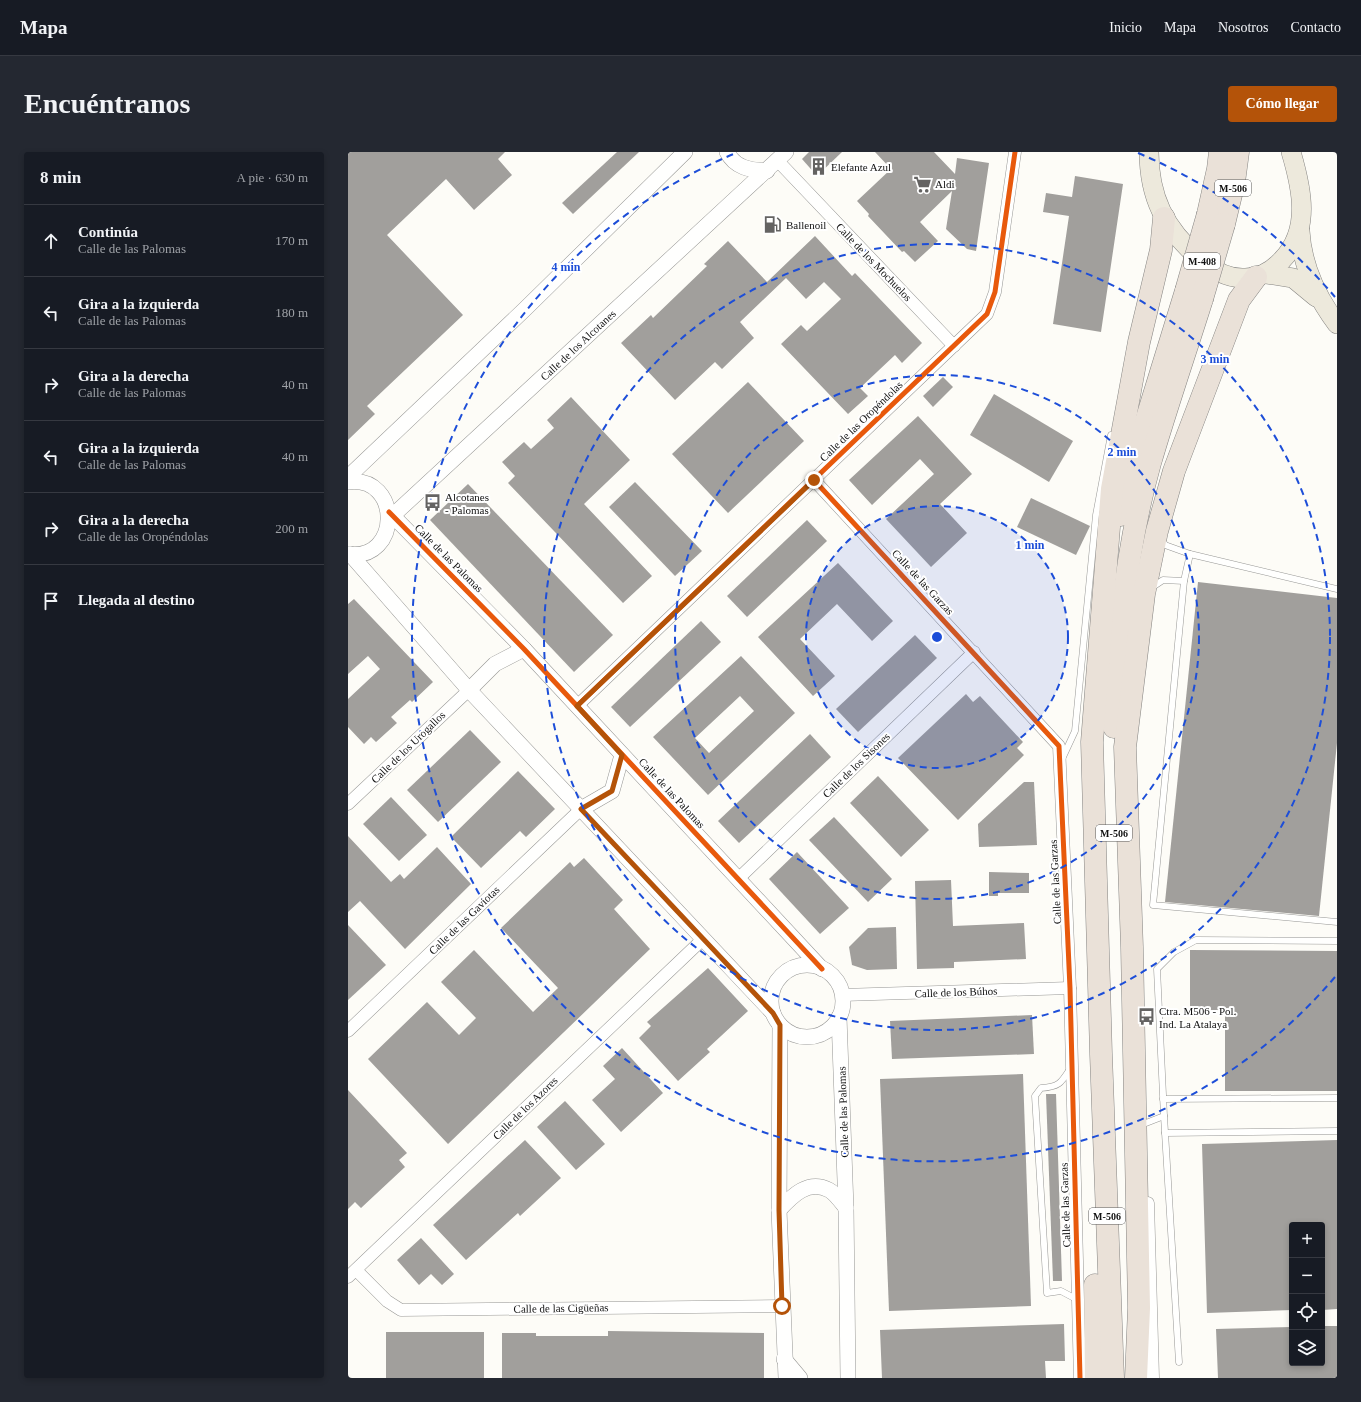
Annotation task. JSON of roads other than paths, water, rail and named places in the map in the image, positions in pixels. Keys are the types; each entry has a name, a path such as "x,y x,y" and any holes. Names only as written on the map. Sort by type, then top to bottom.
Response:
{"highway":[{"name":"M-506","path":"1216,219 1220,152"},
{"name":"M-506","path":"1130,1378 1112,792 1114,724 1124,587 1136,524 1150,464 1194,295 1216,219 1234,182 1238,152"},
{"path":"1103,610 1112,489 1134,351 1161,250 1164,218"},
{"path":"1136,1378 1139,1308 1132,947 1125,747 1144,594 1158,531 1174,471 1239,300 1261,276"},
{"name":"M-506","path":"1113,1378 1101,1054 1092,742 1103,610 1134,460 1194,295"},
{"path":"1096,1378 1092,1167 1095,1089 1101,1054"}],"main road":[{"name":"M-408","path":"1149,152 1149,167 1155,194 1164,218 1174,234 1205,263 1231,277 1244,278 1261,276 1292,278 1306,287 1323,303"},
{"name":"M-408","path":"1290,152 1300,188 1302,210 1300,231 1301,248 1306,269 1323,303 1337,324"},
{"name":"M-408","path":"1261,276 1290,251 1300,231"}],"street":[{"path":"348,477 524,310 685,152"},
{"path":"727,152 731,160 749,170 767,171"},
{"name":"Calle de las Oropéndolas","path":"577,706 987,314 995,292 1014,152"},
{"name":"Calle de los Alcotanes","path":"390,516 782,156"},
{"name":"Calle de los Mochuelos","path":"782,156 954,346"},
{"name":"Calle de las Garzas","path":"814,480 1059,746 1070,988 1080,1378"},
{"name":"Calle de las Palomas","path":"348,482 355,481 369,485 380,493 390,516 524,649 822,969"},
{"path":"390,516 386,534 377,545 352,557 469,690 703,939 776,1019 789,1033 800,1037 812,1037 823,1033 832,1026 839,1017 842,1006 842,995 838,984 832,975 822,969 804,966 787,971 778,979 773,989 771,1001 776,1019 779,1210 784,1359 786,1378"},
{"path":"469,690 495,664 524,649"},
{"name":"Calle de los Sisones","path":"738,879 974,652"},
{"name":"Calle de los Urogallos","path":"348,804 469,690"},
{"name":"Calle de las Palomas","path":"581,809 612,791 622,755"},
{"name":"Calle de las Gaviotas","path":"348,1031 581,809"},
{"name":"Calle de los Azores","path":"352,1274 703,939"},
{"path":"1132,947 1140,1083 1146,1123 1153,1378"},
{"name":"Calle de los Búhos","path":"842,995 1070,988"},
{"name":"Calle de las Palomas","path":"834,1378 848,1373 846,1208 839,1017"},
{"path":"779,1210 793,1194 811,1186 830,1190 846,1208"},
{"name":"Calle de las Cigüeñas","path":"352,1274 401,1310 782,1306"},
{"path":"784,1359 800,1378"}],"lane":[{"path":"1060,763 1075,731 1096,515 1113,426"},
{"path":"1158,531 1165,544 1190,554 1337,589"},
{"path":"1190,554 1184,581 1153,905 1337,922"},
{"path":"1144,594 1163,580 1184,581"},
{"path":"1179,1362 1164,1116 1157,969 1174,952 1196,940 1337,941"},
{"path":"1072,1066 1062,1081 1054,1087 1041,1088 1035,1096 1047,1293 1061,1291 1078,1300"},
{"path":"1164,1098 1337,1098"},
{"path":"1146,1123 1164,1116"},
{"path":"1165,1133 1337,1131"}],"place":[{"name":"Elefante Azul","path":"818,167"},
{"name":"Aldi","path":"922,184"},
{"name":"Ballenoil","path":"773,225"},
{"name":"Alcotanes - Palomas","path":"432,503"},
{"name":"Ctra. M506 - Pol. Ind. La Atalaya","path":"1146,1017"}]}
